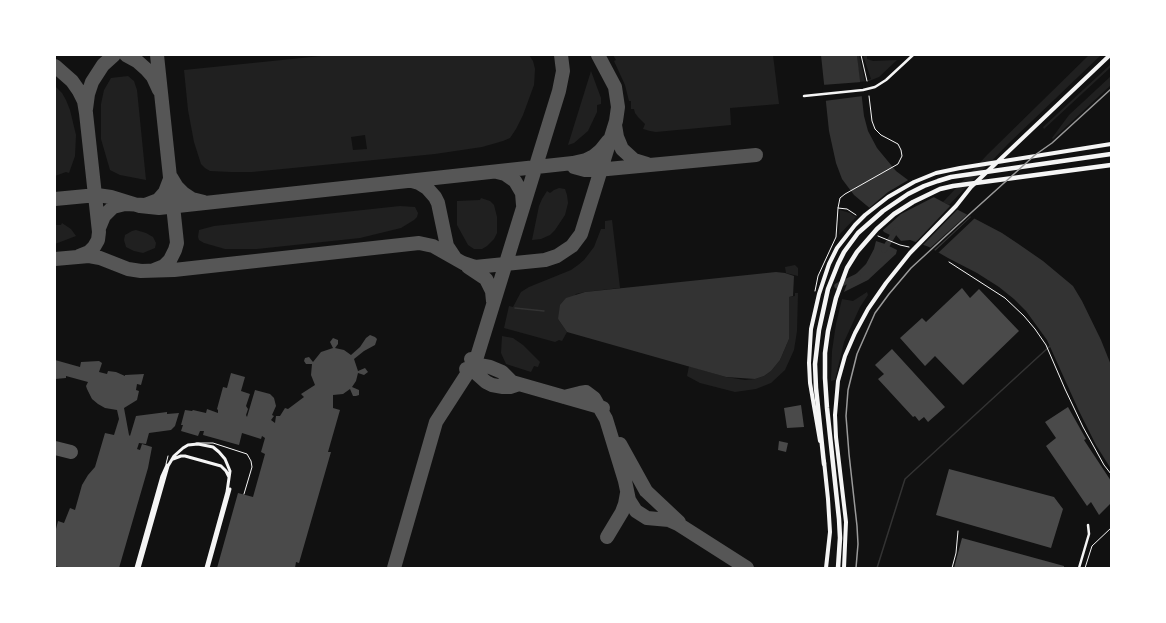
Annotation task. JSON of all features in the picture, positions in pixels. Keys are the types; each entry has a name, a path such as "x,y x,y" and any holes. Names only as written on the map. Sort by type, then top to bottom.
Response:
{"highway":[{"path":"844,568 846,522 835,415 838,381 845,356 855,333 868,309 910,253 956,206 971,187 1110,55"},
{"path":"824,464 810,383 811,330 818,294 829,264 837,248 855,225 888,197 914,182 936,173 1111,144"},
{"path":"826,568 830,532 828,499 816,388 816,364 819,330 828,290 844,252 865,226 883,211 908,194 924,186 951,177 1111,154"},
{"path":"838,568 840,538 839,518 825,378 825,353 836,298 847,268 857,252 877,229 894,214 913,202 940,189 1111,165"}],"street":[{"path":"804,96 863,90 882,84 913,55"},
{"path":"137,568 165,474 171,460 183,448 192,444 202,444 216,449 225,459 230,471 229,484 207,568"},
{"path":"137,568 164,470 172,460 181,456 221,466 229,477 229,496 207,568"},
{"path":"1079,568 1089,534 1088,525"}],"lane":[{"path":"192,444 209,442 247,454 252,461 252,467 244,494"},
{"path":"164,470 168,456"},
{"path":"952,568 956,553 958,531"}],"path":[{"path":"861,55 867,80"},
{"path":"856,215 847,209 838,208 839,201 845,194 898,164 902,154 896,142 881,135 873,126 869,96"},
{"path":"878,236 900,245"},
{"path":"949,262 1010,302 1027,319 1046,345 1083,427 1104,465 1111,474"},
{"path":"1084,568 1092,546 1111,528"}],"shaded area":[{"path":"331,55 529,55 533,61 535,69 534,85 523,115 510,138 503,141 482,147 435,154 252,172 210,171 201,164 194,142 188,110 184,70","holes":["365,135 367,149 353,150 351,137"]},
{"path":"613,55 773,55 779,104 730,108 731,125 656,132 643,129 645,124 635,113 634,109 631,109 631,101 629,101 625,85 614,61 616,60"},
{"path":"821,55 857,55 864,116 868,131 877,148 896,171 924,192 1002,233 1043,261 1073,286 1101,340 1111,365 1111,469 1096,445 1079,411 1047,340 1026,311 999,287 977,273 929,247 910,240 901,241 896,235 892,236 884,232 878,224 872,210 854,195 842,179 836,163 829,131"},
{"path":"857,55 859,55 865,81 871,79 863,55 867,55 867,59 873,61 897,60 879,77 869,81 859,82"},
{"path":"1089,55 1101,55 1009,143 949,205 943,202 988,154"},
{"path":"1111,64 1111,67 1044,129 1043,127"},
{"path":"591,71 601,98 601,104 597,105 597,112 588,131 574,143 568,145"},
{"path":"128,76 134,81 137,90 146,180 120,175 110,170 101,139 101,104 104,90 111,78"},
{"path":"1111,76 1111,85 1053,139 1052,138 1069,115"},
{"path":"55,86 66,100 76,135 75,156 69,173 66,172 55,176"},
{"path":"559,188 565,189 567,195 568,203 565,215 550,235 541,239 532,240 539,206 542,199 547,191 550,193"},
{"path":"481,198 490,201 494,205 497,217 497,233 494,239 487,246 482,249 474,249 468,245 457,225 457,201 480,200"},
{"path":"400,206 415,207 418,213 417,217 401,228 360,238 257,249 225,249 204,243 199,240 198,237 199,230 214,226"},
{"path":"840,210 850,213 856,217 839,235"},
{"path":"612,220 620,288 576,294 558,319 567,332 562,341 559,340 555,342 504,328 509,306 513,307 521,292 529,287 571,270 578,265 594,247 601,229 605,229 605,221"},
{"path":"62,223 71,229 76,236 55,244 55,225 61,225"},
{"path":"136,230 153,237 156,243 155,248 143,253 126,247 124,240 125,235"},
{"path":"876,241 897,250 896,254 868,280 844,292 848,281 852,280 866,264 874,249"},
{"path":"795,265 798,268 798,276 786,273 785,267"},
{"path":"776,272 794,276 793,296 789,297 789,339 780,360 771,371 764,376 755,379 726,377 567,332 558,319 560,305 566,298 585,292"},
{"path":"867,292 868,295 860,307 844,342 835,380 831,381 832,351 842,299 853,301"},
{"path":"795,293 798,293 797,331 794,350 785,370 771,383 756,389 735,392 700,383 687,376 689,366 726,377 745,380 764,376 771,371 780,360 789,339 789,297 795,296"},
{"path":"502,336 513,338 523,345 540,362 538,367 534,366 531,372 506,364 501,353"}],"pier":[{"path":"862,82 863,96 824,101 822,85"},
{"path":"910,179 936,196 901,214 881,232 868,209 888,192"},
{"path":"952,204 959,208 922,246 914,244"},
{"path":"969,213 972,215 933,251 929,249"},
{"path":"973,215 976,217 937,254 934,252"}],"building":[{"path":"962,288 970,298 979,289 1019,331 963,385 935,356 925,366 900,338 922,318 926,322"},
{"path":"370,335 377,339 375,345 354,359 358,371 365,368 368,372 364,375 358,373 356,381 352,387 359,390 359,395 353,396 350,389 343,394 333,395 333,408 340,410 328,452 331,452 299,563 296,562 295,568 217,568 238,493 253,497 265,454 261,452 265,438 262,436 261,439 242,433 239,445 203,435 204,431 200,431 198,436 181,431 185,410 206,413 207,409 218,413 217,409 223,387 227,388 231,373 245,377 241,391 250,394 246,406 248,409 246,415 247,417 255,390 270,394 274,398 276,406 272,415 274,416 271,420 275,423 276,416 280,416 285,408 288,409 304,397 301,394 315,385 311,375 312,364 306,364 304,361 305,358 309,357 313,362 321,352 333,348 330,342 333,338 338,340 338,344 335,348 344,350 351,355"},
{"path":"892,349 945,407 928,422 924,417 919,421 915,416 913,417 878,379 884,374 875,365"},
{"path":"55,360 80,367 81,362 99,361 102,363 99,372 107,374 108,371 116,372 125,376 144,374 141,385 137,384 136,390 139,391 137,400 124,408 130,436 136,416 167,412 167,414 179,413 175,426 171,430 149,433 146,444 139,443 137,449 140,450 142,444 152,447 148,468 119,568 62,568 55,566 55,529 58,521 64,523 70,508 75,510 82,485 95,467 105,433 114,435 119,419 117,410 105,408 92,399 86,386 88,382 66,376 66,378 55,379"},
{"path":"801,405 804,427 787,428 784,408"},
{"path":"1068,407 1086,439 1084,440 1111,481 1111,503 1099,515 1091,502 1087,506 1046,446 1056,438 1045,422"},
{"path":"779,441 788,443 786,452 778,450"},
{"path":"949,469 1054,497 1063,509 1051,548 936,515"},
{"path":"962,538 1064,566 1064,568 954,568"}],"waterway":[{"path":"884,250 896,230"},
{"path":"837,286 858,276"},
{"path":"515,308 544,311"},
{"path":"877,568 905,479 1050,346"}],"taxiway":[{"path":"86,109 88,94 92,82 103,65 114,55"},
{"path":"126,55 137,61 146,69 153,77 159,90"},
{"path":"154,270 164,266 170,260 177,243 157,55"},
{"path":"394,568 436,422 476,360 559,91 563,71 561,55"},
{"path":"55,259 89,256 100,258 128,269 141,271 174,270 419,243 433,246 463,263 475,267 545,260 557,256 572,246 581,234 616,121 618,107 615,87 598,55"},
{"path":"55,66 72,81 79,91 84,101 86,113 99,232 98,240 94,247 89,252 79,256"},
{"path":"615,125 617,137 622,149 634,160 647,164"},
{"path":"55,199 97,195 111,197 140,206 159,208 573,163 586,160 594,156 608,141"},
{"path":"574,167 585,170 597,170 756,155"},
{"path":"497,172 505,174 515,181 522,193 523,205"},
{"path":"171,177 183,193 192,199 204,202"},
{"path":"99,228 104,216 113,207 125,204 145,205 158,200 165,192 170,179"},
{"path":"412,181 427,188 435,197 438,203 447,246 455,258"},
{"path":"468,267 486,279 492,291 493,301"},
{"path":"471,359 477,374 486,382 503,387 510,387 519,384"},
{"path":"466,369 479,365 490,367 502,372 512,382 603,408"},
{"path":"564,397 586,392 594,398 606,419 625,481 629,500 636,511 647,518 669,520 678,524 747,568"},
{"path":"620,444 646,491 679,522"},
{"path":"55,448 71,452"},
{"path":"607,537 622,512 627,493"}],"railway":[{"path":"856,568 858,544 857,526 846,416 848,390 857,354 875,313 911,268 1035,155 1052,143 1111,89"}]}
